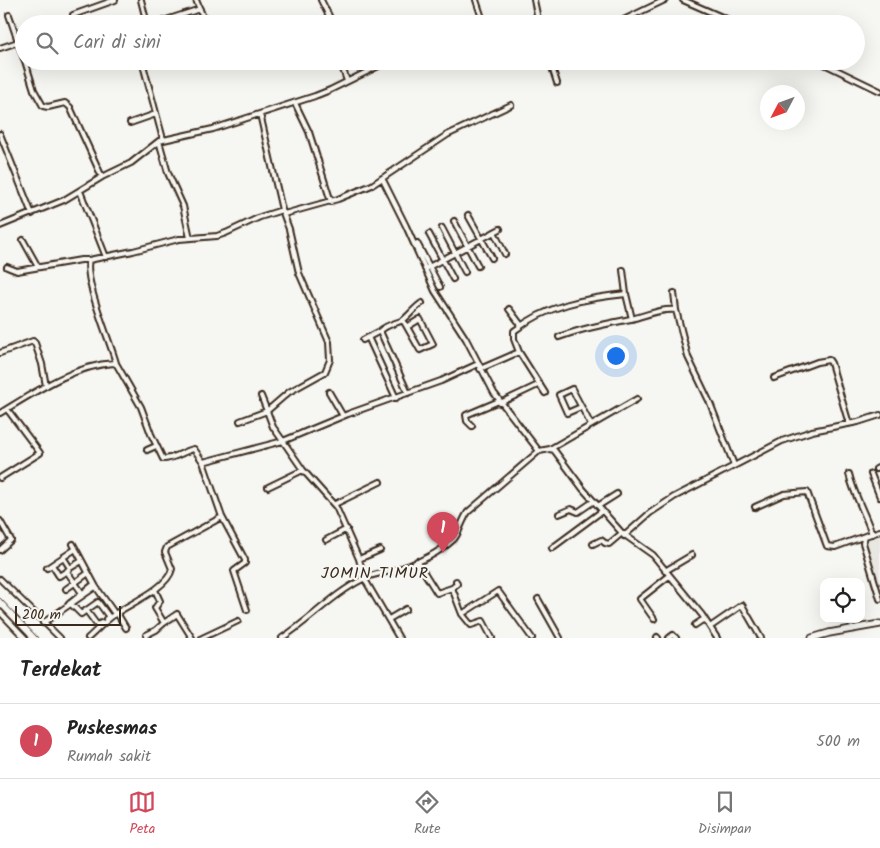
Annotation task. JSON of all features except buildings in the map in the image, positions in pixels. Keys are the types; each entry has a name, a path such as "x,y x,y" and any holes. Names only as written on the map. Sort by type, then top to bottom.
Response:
{"highway":[{"path":"812,638 880,624"}],"street":[{"path":"73,15 115,0"},
{"path":"141,0 145,15"},
{"path":"196,0 202,15"},
{"path":"322,0 329,15"},
{"path":"476,0 481,15"},
{"path":"534,0 537,15"},
{"path":"648,0 651,6"},
{"path":"633,15 665,0"},
{"path":"684,0 718,15"},
{"path":"182,15 200,9"},
{"path":"9,15 15,33"},
{"path":"0,48 15,43"},
{"path":"27,70 34,90 44,106 48,107 65,103 70,107 102,177"},
{"path":"144,70 168,173 183,206 190,238"},
{"path":"343,70 347,82"},
{"path":"0,226 32,214 131,163 161,140 213,130 295,103 330,90 371,70"},
{"path":"553,70 557,83"},
{"path":"837,70 880,91"},
{"path":"295,103 309,132 330,202"},
{"path":"6,267 17,271 89,260 190,238 210,237 226,233 260,217 330,202 356,192 382,178 447,135 511,105"},
{"path":"130,123 156,114"},
{"path":"240,421 267,412 289,392 325,372 330,360 328,342 300,273 283,212 260,114"},
{"path":"0,134 32,214"},
{"path":"382,178 435,291 466,339 480,369 500,402 539,451"},
{"path":"80,190 106,256"},
{"path":"468,215 492,258"},
{"path":"454,221 478,266"},
{"path":"442,228 466,272"},
{"path":"425,269 500,229"},
{"path":"494,232 505,254"},
{"path":"429,234 453,279"},
{"path":"24,240 38,267"},
{"path":"417,243 440,287"},
{"path":"89,260 87,268 90,285 116,363 141,407 163,459 168,459 194,449 203,462 222,517 245,560 245,563 234,571 247,610"},
{"path":"622,270 632,319"},
{"path":"674,293 676,310 688,357 710,403 734,465"},
{"path":"545,393 520,352 513,334 514,331 521,325 566,304 588,298 626,294"},
{"path":"363,340 387,325 403,320 422,303"},
{"path":"509,308 521,325"},
{"path":"558,337 588,327 676,310"},
{"path":"403,320 420,350 433,344 420,318 407,327"},
{"path":"380,331 408,393"},
{"path":"368,337 396,398"},
{"path":"0,352 33,341 42,364 46,386"},
{"path":"480,369 520,352"},
{"path":"774,378 817,362 829,360 850,424"},
{"path":"0,413 46,386 89,368 116,363"},
{"path":"203,462 283,441 343,416 441,381 478,364"},
{"path":"472,426 467,421 466,415 540,384"},
{"path":"581,407 567,413 559,396 572,389 591,425"},
{"path":"330,392 343,416"},
{"path":"261,396 273,427 304,470 335,504 359,559 364,578 398,638"},
{"path":"282,638 340,593 364,578 417,561 453,540 468,512 539,451 550,449 637,399"},
{"path":"0,478 40,453 7,409"},
{"path":"593,544 601,540 609,544 658,507 734,465 792,436 825,427 850,424 880,414"},
{"path":"147,450 156,446"},
{"path":"550,449 559,454 583,489 623,534 649,552 704,619 717,638"},
{"path":"268,487 304,470"},
{"path":"849,474 853,491 866,516 872,534"},
{"path":"871,474 880,498"},
{"path":"335,504 380,482"},
{"path":"755,507 784,494 807,492 827,546 835,546 880,531"},
{"path":"598,506 618,494"},
{"path":"560,514 571,509 578,512 594,501"},
{"path":"552,548 602,511"},
{"path":"88,638 116,613 155,590 172,572 165,552 167,547 222,517"},
{"path":"0,521 11,540 0,550"},
{"path":"326,540 347,530"},
{"path":"865,536 863,543 880,599"},
{"path":"73,544 96,586 126,628"},
{"path":"47,568 74,550"},
{"path":"359,559 380,550"},
{"path":"665,571 692,555"},
{"path":"43,623 83,594 75,583 63,557"},
{"path":"417,561 437,593 452,588 457,584 456,581"},
{"path":"52,565 59,576 80,562"},
{"path":"66,589 87,574"},
{"path":"654,619 640,599 669,576"},
{"path":"0,579 60,638"},
{"path":"452,588 462,614 471,625 482,621 492,638"},
{"path":"155,590 160,601 155,608 164,624"},
{"path":"462,614 499,591 532,638"},
{"path":"538,599 560,638"},
{"path":"70,604 80,614 100,600 109,616 97,625 86,610"},
{"path":"710,627 742,605 761,638"},
{"path":"388,618 406,609"},
{"path":"0,613 25,638"},
{"path":"147,638 146,635 177,614 192,638"},
{"path":"695,625 704,619"},
{"path":"202,638 238,621"},
{"path":"669,638 673,635 676,638"}],"shaded area":[{"path":"880,535 880,591 879,591 865,539"}],"railway":[{"path":"0,598 38,638"}],"place":[{"name":"Puskesmas","path":"443,553"}],"district":[{"name":"JOMIN TIMUR","path":"375,572"}]}
